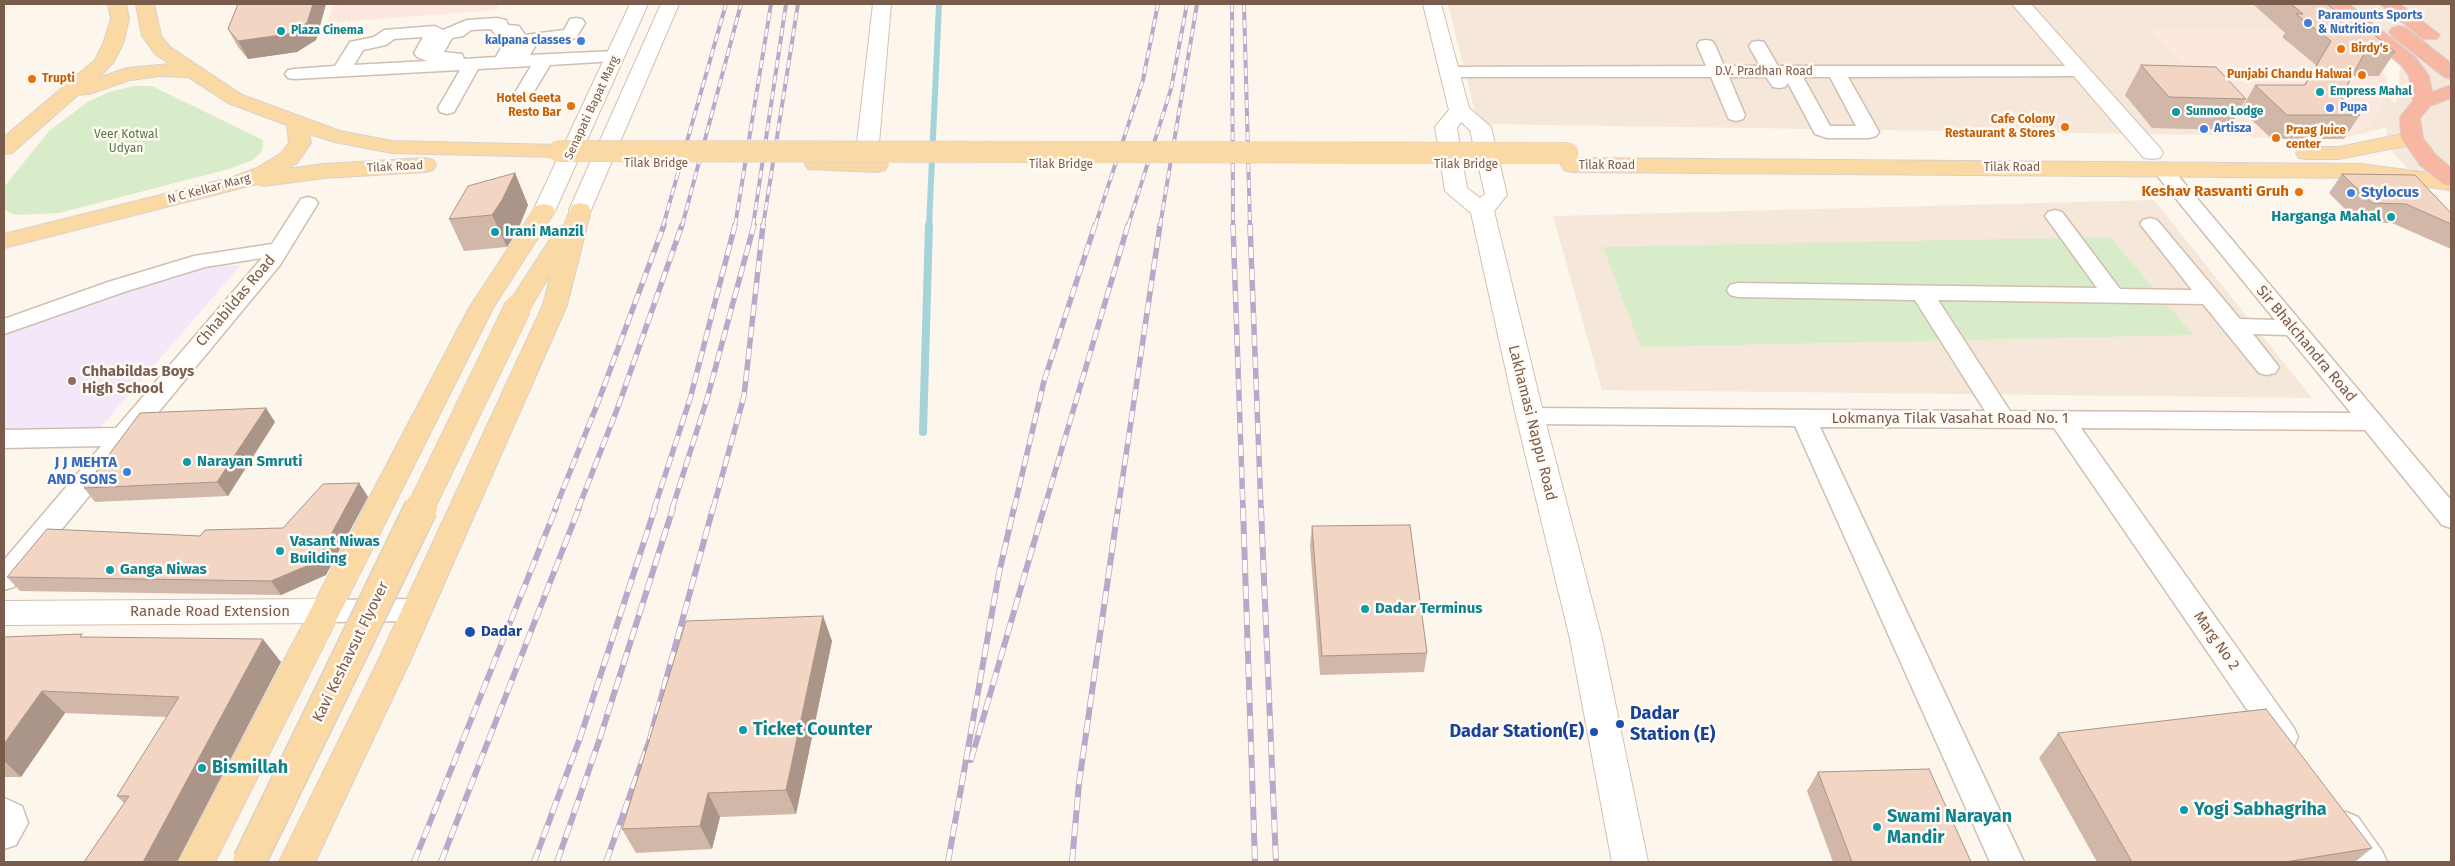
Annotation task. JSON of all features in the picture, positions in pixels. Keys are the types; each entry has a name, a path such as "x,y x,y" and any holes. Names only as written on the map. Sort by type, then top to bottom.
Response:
{"highway":[{"path":"2338,4 2410,62 2419,76 2423,102"},
{"path":"2364,4 2451,73"},
{"path":"2389,4 2451,51"},
{"path":"2414,4 2446,28"},
{"path":"2451,91 2423,102 2410,118 2412,138 2428,160 2451,179"}],"main road":[{"path":"6,145 102,63 113,44 120,19 117,4"},
{"path":"145,4 152,36 163,51 235,99 297,122"},
{"path":"58,101 99,83 127,74 160,70 193,71"},
{"name":"Tilak Road","path":"297,122 335,136 392,147 554,157"},
{"name":"N C Kelkar Marg","path":"4,241 241,182 265,173 290,158 300,143 297,122"},
{"name":"Tilak Road","path":"2157,161 2339,152 2412,138"},
{"name":"Tilak Bridge","path":"554,157 1570,159"},
{"name":"Tilak Road","path":"241,182 324,171 554,157"},
{"name":"Tilak Road","path":"1570,159 2157,161 2361,171 2451,183"},
{"path":"297,862 417,610 555,305 580,210"},
{"name":"Kavi Keshavsut Flyover","path":"249,862 518,307 580,210"},
{"path":"196,862 481,308 544,211"},
{"name":"Kavi Keshavsut Flyover","path":"518,307 544,211"}],"street":[{"name":"Senapati Bapat Marg","path":"544,211 639,4"},
{"name":"Senapati Bapat Marg","path":"580,210 670,4"},
{"path":"862,158 868,143 882,4"},
{"path":"1432,4 1459,111 1480,127 1496,196 1482,210 1456,192 1446,127 1459,111"},
{"name":"Sir Bhalchandra Road","path":"2021,4 2157,161 2292,328 2451,518"},
{"path":"509,59 532,39 570,34 576,22"},
{"path":"341,72 354,48 359,44 380,41 390,34 436,31 420,59"},
{"path":"1706,45 1736,115"},
{"path":"1758,46 1822,130 1870,132 1836,72"},
{"path":"294,74 472,64 509,59 544,60 615,56"},
{"path":"526,91 544,60"},
{"path":"447,108 472,64"},
{"name":"D.V. Pradhan Road","path":"1449,72 1716,68 1836,72 2080,71"},
{"path":"1777,69 1799,117"},
{"name":"Chhabildas Road","path":"4,579 125,437 279,248 308,203"},
{"name":"Lakhamasi Nappu Road","path":"1482,210 1530,416 1586,639 1629,860"},
{"path":"2055,216 2113,295"},
{"path":"2150,224 2267,367"},
{"path":"4,328 116,287 202,261 279,248"},
{"path":"1738,290 2210,296"},
{"path":"1922,293 2003,419"},
{"path":"2234,326 2292,328"},
{"name":"Lokmanya Tilak Vasahat Road No. 1","path":"1530,416 2370,422"},
{"path":"1804,418 2007,862"},
{"name":"Marg No 2","path":"2061,419 2297,758"},
{"path":"4,439 125,437"},
{"name":"Ranade Road Extension","path":"4,612 417,610"},
{"path":"2331,806 2370,862"},
{"path":"4,812 11,816 12,823 4,834"}],"shaded area":[{"path":"333,4 500,4 497,10 327,23"},
{"path":"1448,4 2290,4 2396,104 2401,63 2394,41 2348,4 2451,4 2451,194 2406,167 2386,144 2387,127 2348,137 1478,124"},
{"path":"2149,29 2333,30 2386,76 2388,95 2370,126 2348,137 2252,138"},
{"path":"2154,200 2312,398 1602,390 1553,216"},
{"name":"Chhabildas Boys High School","path":"241,265 99,429 4,429 4,332 192,267"}],"green space":[{"name":"Veer Kotwal Udyan","path":"134,86 152,86 263,140 262,151 253,160 229,169 59,213 16,215 4,210 4,187 49,131 89,101 109,92"},
{"path":"2110,237 2193,335 1641,347 1603,247"}],"building":[{"path":"238,4 313,4 307,23 288,34 238,41 228,29"},
{"path":"2291,4 2327,4 2341,15 2350,15 2395,52 2365,52 2341,97 2360,115 2287,115 2255,85 2305,85 2331,41 2296,14 2303,14"},
{"path":"2141,65 2216,67 2246,99 2169,97"},
{"path":"515,173 502,200 492,215 449,219 468,186"},
{"path":"2342,174 2415,175 2451,213 2451,224 2406,204 2372,203"},
{"path":"266,408 217,482 84,488 140,413"},
{"path":"359,483 316,562 271,581 7,577 47,529 200,536 205,530 283,528 323,484"},
{"name":"Dadar Terminus","path":"1410,525 1427,653 1322,656 1312,526"},
{"name":"Ticket Counter","path":"823,616 786,790 708,793 700,826 622,829 686,621"},
{"path":"82,634 80,637 263,639 143,862 84,862 129,796 117,796 179,697 42,691 4,744 4,637"},
{"name":"Yogi Sabhagriha","path":"2266,709 2372,848 2285,862 2132,862 2058,733"},
{"name":"Swami Narayan Mandir","path":"1929,769 1971,862 1852,862 1818,772"}],"waterway":[{"path":"929,226 939,4"},
{"path":"923,432 929,225"}],"railway":[{"path":"663,226 726,4"},
{"path":"682,226 741,4"},
{"path":"735,226 771,4"},
{"path":"753,226 786,4"},
{"path":"763,226 798,4"},
{"path":"1095,226 1143,80 1158,4"},
{"path":"1128,226 1171,89 1187,4"},
{"path":"1160,226 1197,4"},
{"path":"1232,4 1233,226"},
{"path":"1244,4 1250,226"},
{"path":"555,509 597,405 664,225"},
{"path":"578,509 618,407 682,225"},
{"path":"654,509 690,399 735,225"},
{"path":"672,509 707,399 754,225"},
{"path":"713,509 744,396 763,225"},
{"path":"1014,509 1044,381 1095,225"},
{"path":"1044,509 1128,225"},
{"path":"1118,509 1160,225"},
{"path":"1233,225 1243,509"},
{"path":"1250,225 1261,509"},
{"path":"414,862 556,508"},
{"path":"441,862 579,508"},
{"path":"534,862 580,738 655,508"},
{"path":"557,862 599,741 673,508"},
{"path":"606,862 649,742 713,508"},
{"path":"948,862 999,573 1014,508"},
{"path":"971,760 1044,508"},
{"path":"1072,862 1079,783 1118,508"},
{"path":"1243,508 1255,862"},
{"path":"1261,508 1276,862"}],"place":[{"name":"Paramounts Sports & Nutrition","path":"2308,23"},
{"name":"Plaza Cinema","path":"281,31"},
{"name":"kalpana classes","path":"581,41"},
{"name":"Birdy's","path":"2341,49"},
{"name":"Punjabi Chandu Halwai","path":"2362,75"},
{"name":"Trupti","path":"32,79"},
{"name":"Empress Mahal","path":"2320,92"},
{"name":"Hotel Geeta Resto Bar","path":"571,106"},
{"name":"Pupa","path":"2330,108"},
{"name":"Sunnoo Lodge","path":"2176,112"},
{"name":"Cafe Colony Restaurant & Stores","path":"2065,127"},
{"name":"Artisza","path":"2204,129"},
{"name":"Praag Juice center","path":"2276,138"},
{"name":"Keshav Rasvanti Gruh","path":"2299,192"},
{"name":"Stylocus","path":"2351,193"},
{"name":"Harganga Mahal","path":"2391,217"},
{"name":"Irani Manzil","path":"495,232"},
{"name":"Chhabildas Boys High School","path":"72,381"},
{"name":"Narayan Smruti","path":"187,462"},
{"name":"J J MEHTA AND SONS","path":"127,472"},
{"name":"Vasant Niwas Building","path":"280,551"},
{"name":"Ganga Niwas","path":"110,570"},
{"name":"Dadar Terminus","path":"1365,609"},
{"name":"Dadar","path":"470,632"},
{"name":"Dadar Station (E)","path":"1620,724"},
{"name":"Ticket Counter","path":"743,730"},
{"name":"Dadar Station(E)","path":"1594,732"},
{"name":"Bismillah","path":"202,768"},
{"name":"Yogi Sabhagriha","path":"2184,810"},
{"name":"Swami Narayan Mandir","path":"1877,827"}]}
